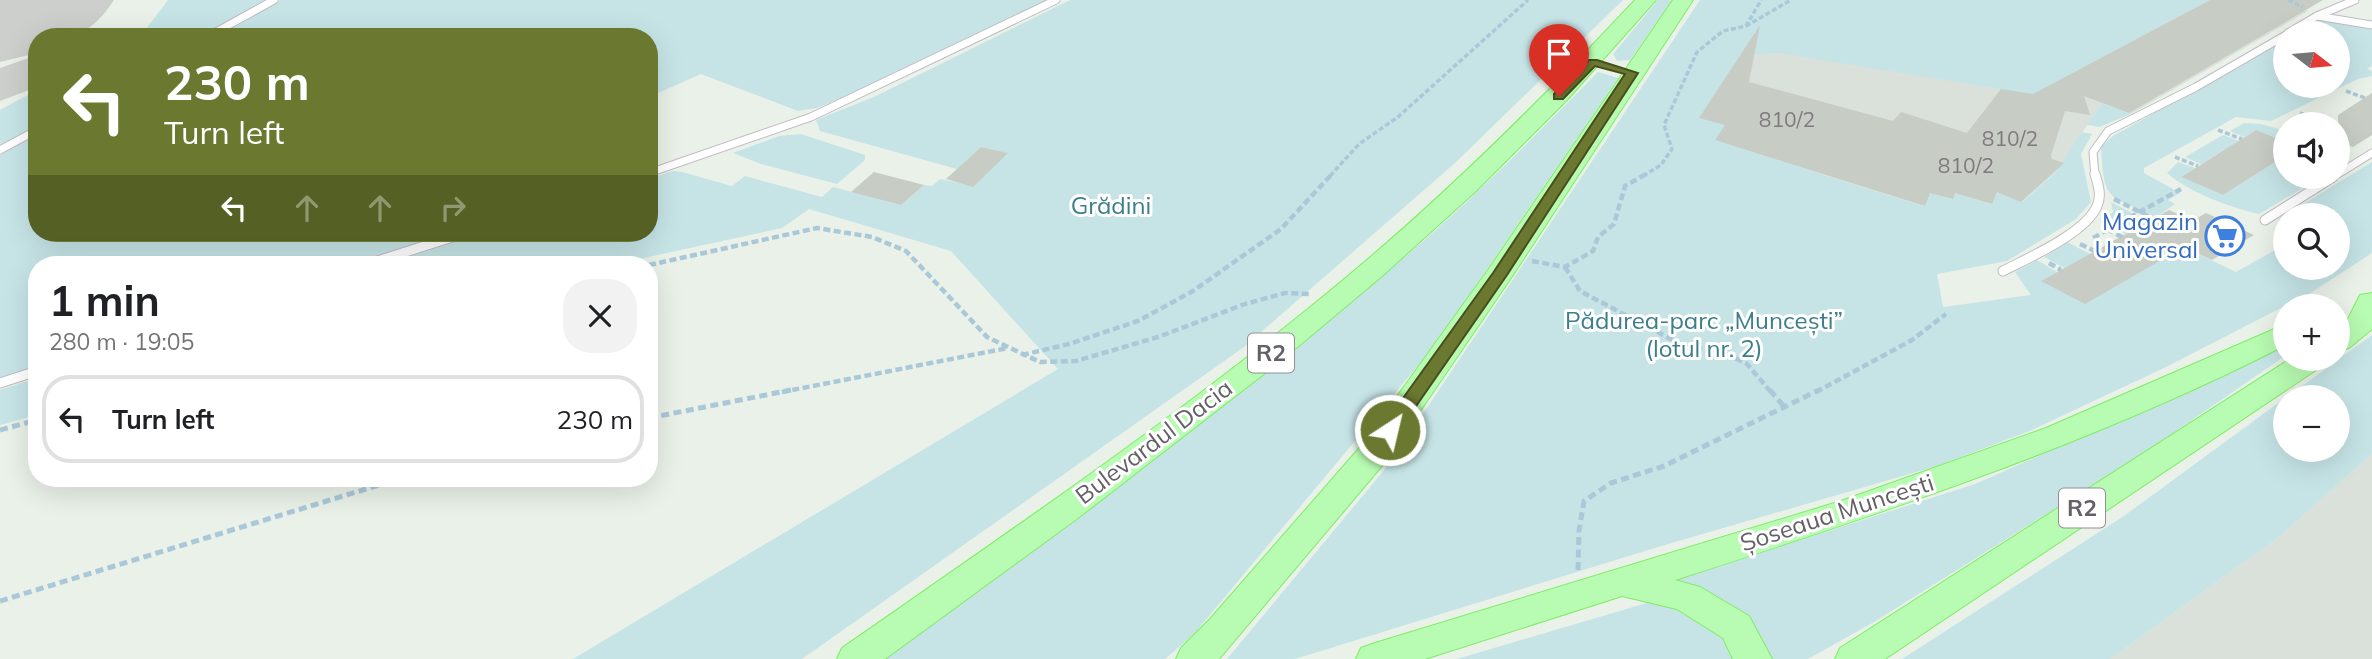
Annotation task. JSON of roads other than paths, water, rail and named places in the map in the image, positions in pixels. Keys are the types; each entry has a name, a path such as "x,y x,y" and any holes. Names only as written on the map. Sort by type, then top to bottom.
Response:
{"main road":[{"name":"Bulevardul Dacia","path":"856,659 1037,530 1234,382 1337,298 1489,164 1593,62 1646,0"},
{"path":"1195,659 1223,630 1374,453 1511,257 1682,0"},
{"path":"1593,62 1632,73"},
{"path":"2350,306 2371,301"},
{"path":"2350,333 2358,328 2371,301"},
{"name":"Șoseaua Muncești","path":"1375,659 1853,510 2058,436 2273,340"},
{"name":"R2","path":"1854,659 2293,371"},
{"path":"1618,582 1686,597 1736,627 1752,659"}],"lane":[{"path":"223,28 274,0"},
{"path":"658,170 811,117 1056,0"},
{"path":"2308,21 2355,0"},
{"path":"2316,16 2372,25"},
{"path":"2003,271 2034,255 2078,226 2097,208 2098,192 2092,158 2096,141 2108,131 2196,87 2273,42"},
{"path":"0,150 28,135"},
{"path":"2350,166 2372,153"},
{"path":"2362,159 2372,160"},
{"path":"2264,220 2314,189"},
{"path":"393,256 437,242"},
{"path":"0,383 28,374"}],"place":[{"name":"Magazin Universal","path":"2225,236"}],"park label":[{"name":"Grădini","path":"1111,206"},
{"name":"Pădurea-parc „Muncești” (lotul nr. 2)","path":"1704,335"}]}
